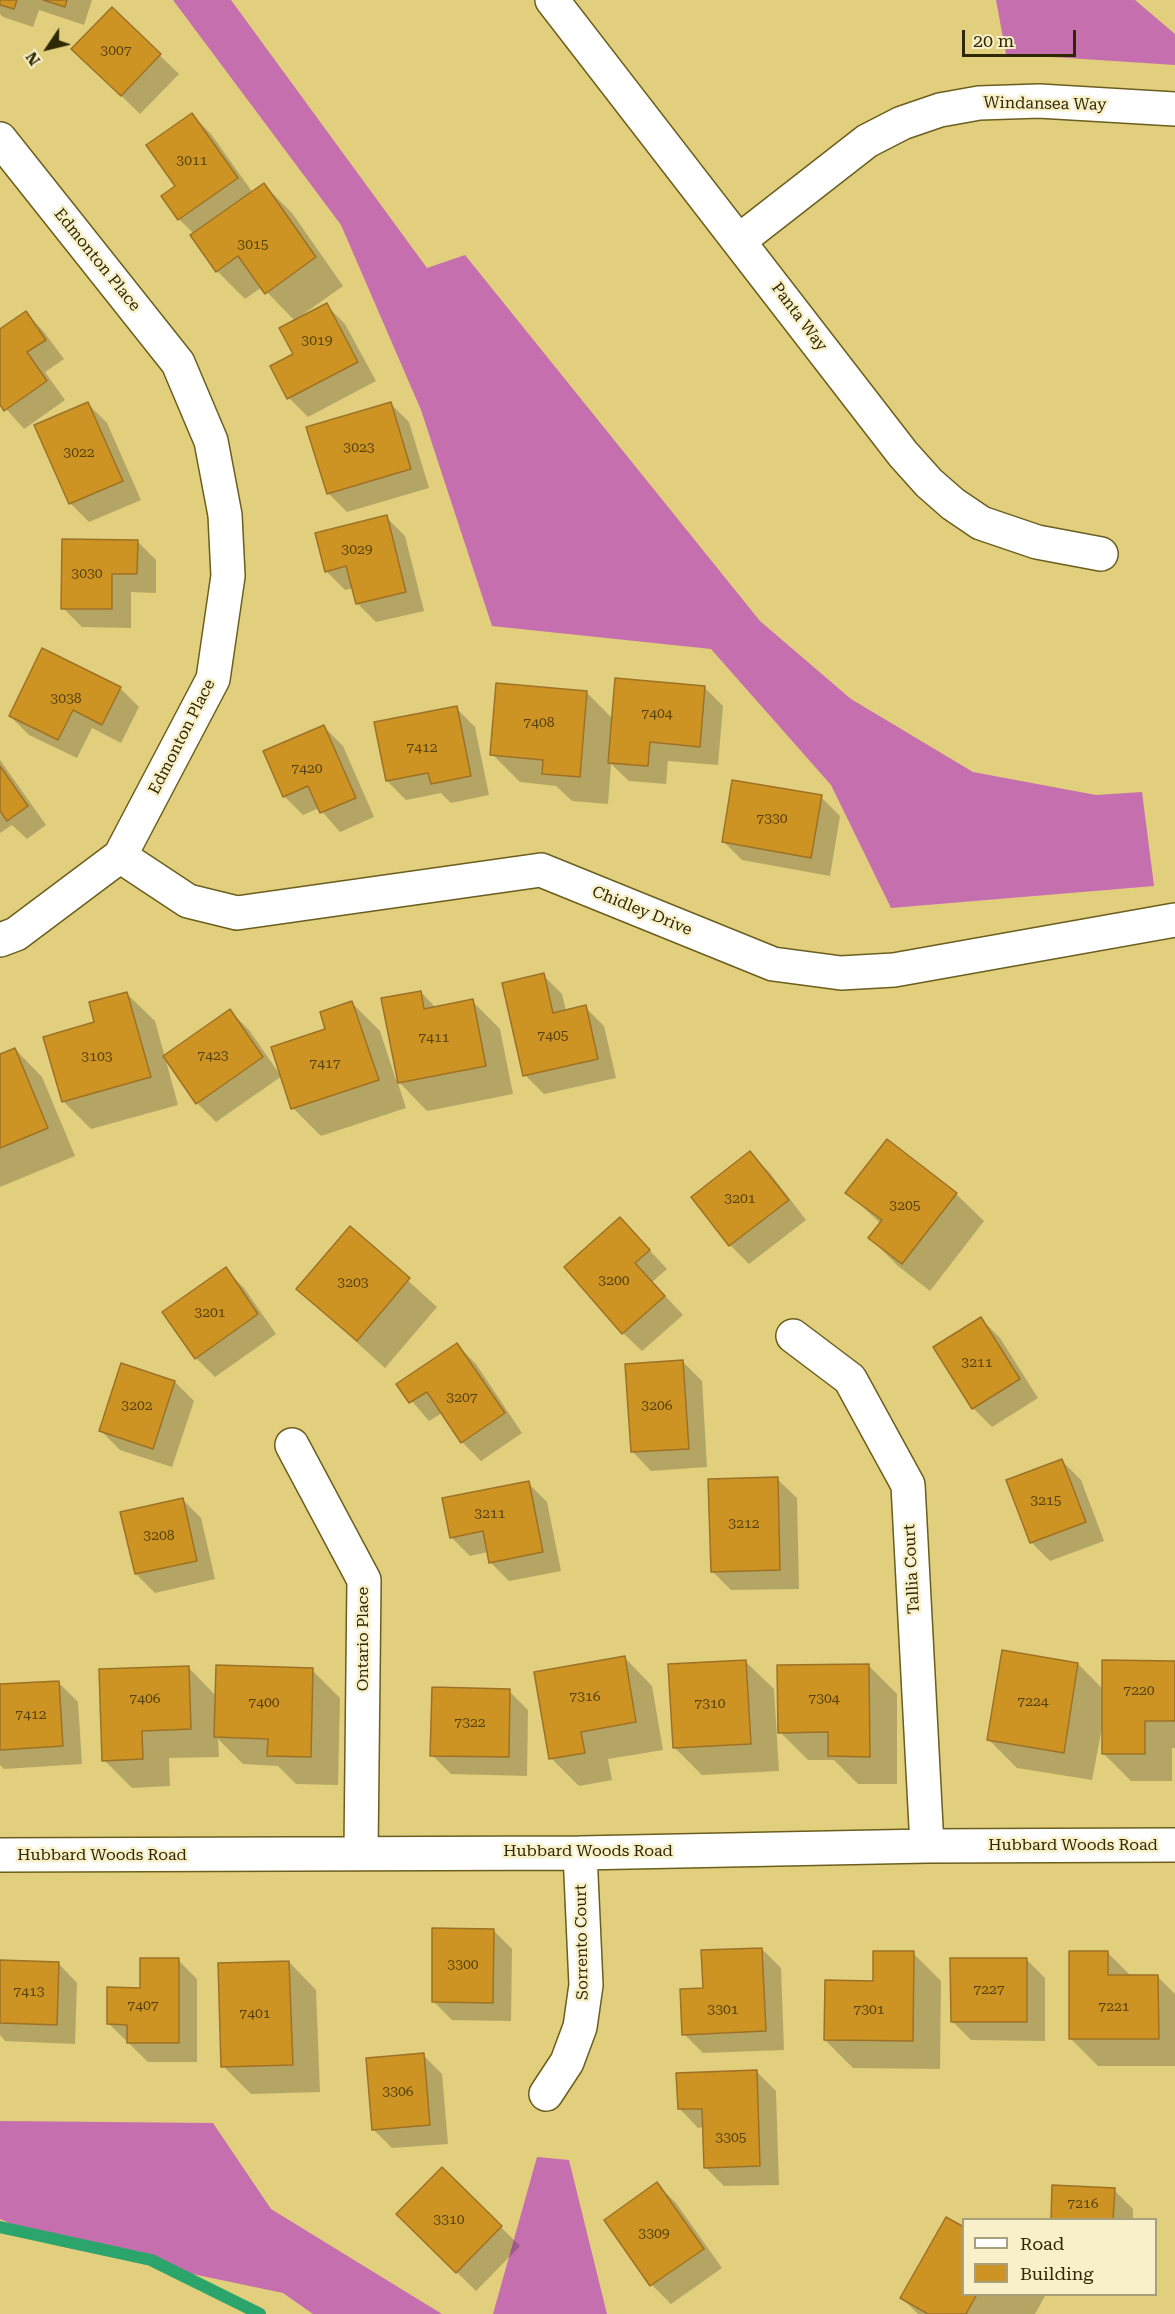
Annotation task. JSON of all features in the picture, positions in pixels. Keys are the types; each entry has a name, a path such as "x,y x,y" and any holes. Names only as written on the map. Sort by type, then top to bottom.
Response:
{"street":[{"name":"Panta Way","path":"552,0 740,240 903,454 928,483 981,523 1014,535 1101,554"},
{"name":"Windansea Way","path":"740,240 867,141 902,123 940,110 979,103 1040,101 1175,109"},
{"name":"Edmonton Place","path":"0,139 178,363 210,441 225,515 228,576 213,679 120,856 16,934 0,940"},
{"name":"Chidley Drive","path":"120,856 188,901 237,913 541,870 773,964 841,973 894,970 1175,920"},
{"name":"Tallia Court","path":"793,1336 850,1379 908,1485 927,1846"},
{"name":"Ontario Place","path":"292,1445 364,1580 361,1851"},
{"name":"Hubbard Woods Road","path":"0,1855 361,1851 580,1852 927,1846 1175,1845"},
{"name":"Sorrento Court","path":"546,2094 567,2062 580,2027 586,1985 580,1852"}],"shaded area":[{"path":"173,0 231,0 427,268 465,255 760,621 851,699 973,772 1096,795 1142,792 1154,886 891,908 831,785 711,649 492,626 421,410 341,225"},
{"path":"996,0 1135,0 1175,34 1175,65 1006,54"},
{"path":"0,2121 213,2123 271,2209 442,2314 313,2314 283,2293 59,2246 0,2219"},
{"path":"537,2157 569,2160 607,2314 493,2314"}],"building":[{"path":"0,0 17,0 14,9 0,5"},
{"path":"43,0 67,0 65,7"},
{"path":"112,7 161,54 121,96 71,49"},
{"path":"192,113 238,178 178,220 161,196 175,186 146,145"},
{"path":"264,183 316,257 265,294 238,256 216,272 190,235"},
{"path":"327,303 358,362 287,399 270,366 293,354 279,328"},
{"path":"26,311 46,340 27,352 47,381 4,411 0,405 0,329"},
{"path":"88,402 123,481 69,504 34,425"},
{"path":"391,402 411,469 327,494 306,427"},
{"path":"387,515 406,592 356,604 346,566 325,572 315,533"},
{"path":"62,539 138,540 137,574 112,574 112,609 61,609"},
{"path":"42,648 121,687 102,725 73,710 58,740 9,716"},
{"path":"615,678 705,686 700,747 650,742 648,766 608,763"},
{"path":"496,683 587,691 580,777 542,774 543,760 490,755"},
{"path":"457,706 471,776 431,784 428,773 386,781 374,722"},
{"path":"324,725 356,798 320,813 308,786 283,797 263,751"},
{"path":"0,766 28,806 7,821 0,811"},
{"path":"732,780 822,795 811,858 722,842"},
{"path":"544,973 553,1013 586,1005 598,1059 523,1076 502,983"},
{"path":"421,991 424,1009 473,999 486,1066 398,1083 381,998"},
{"path":"127,992 151,1077 62,1102 43,1037 94,1022 89,1002"},
{"path":"352,1001 379,1080 291,1109 271,1047 325,1029 320,1012"},
{"path":"230,1009 263,1057 196,1104 163,1056"},
{"path":"15,1048 48,1128 0,1148 0,1054"},
{"path":"887,1139 957,1193 902,1264 868,1238 882,1220 845,1193"},
{"path":"750,1151 789,1200 729,1246 691,1197"},
{"path":"620,1217 650,1250 635,1263 665,1296 622,1334 564,1267"},
{"path":"350,1226 410,1278 357,1341 296,1289"},
{"path":"226,1267 258,1314 195,1359 162,1312"},
{"path":"981,1317 1020,1379 972,1409 933,1347"},
{"path":"457,1343 505,1413 461,1443 427,1392 409,1403 396,1384"},
{"path":"683,1360 689,1449 631,1452 625,1364"},
{"path":"121,1363 175,1381 153,1449 99,1431"},
{"path":"1062,1459 1086,1522 1030,1543 1006,1480"},
{"path":"778,1477 780,1570 711,1572 708,1479"},
{"path":"529,1481 543,1552 489,1563 483,1531 450,1538 442,1498"},
{"path":"183,1498 197,1561 135,1574 120,1512"},
{"path":"1002,1650 1078,1663 1064,1753 987,1740"},
{"path":"625,1656 636,1722 581,1732 585,1753 549,1759 534,1672"},
{"path":"746,1660 751,1744 673,1748 668,1664"},
{"path":"1102,1660 1175,1661 1175,1721 1145,1721 1145,1754 1102,1754"},
{"path":"869,1664 870,1757 828,1756 828,1732 778,1733 777,1665"},
{"path":"216,1665 313,1668 311,1757 267,1756 268,1739 214,1737"},
{"path":"189,1666 191,1729 142,1731 143,1759 102,1761 99,1669"},
{"path":"59,1681 63,1746 0,1750 0,1684"},
{"path":"432,1687 510,1689 509,1757 430,1756"},
{"path":"432,1928 494,1929 493,2003 432,2002"},
{"path":"762,1948 766,2031 682,2035 680,1989 703,1988 701,1950"},
{"path":"873,1951 914,1951 913,2041 824,2040 825,1980 873,1981"},
{"path":"1069,1951 1108,1951 1108,1975 1158,1975 1159,2039 1069,2039"},
{"path":"140,1958 179,1958 179,2043 127,2043 127,2025 107,2024 107,1987 140,1988"},
{"path":"950,1958 1027,1958 1027,2022 951,2022"},
{"path":"0,1960 59,1962 57,2025 0,2023"},
{"path":"289,1961 293,2065 221,2067 218,1963"},
{"path":"424,2053 430,2125 372,2130 366,2058"},
{"path":"757,2070 760,2166 704,2168 702,2109 678,2109 676,2073"},
{"path":"442,2167 502,2226 456,2273 396,2214"},
{"path":"657,2182 704,2249 650,2286 604,2220"},
{"path":"1052,2185 1115,2188 1113,2218 1051,2218"},
{"path":"946,2217 962,2226 962,2296 976,2296 966,2314 928,2314 900,2298"}],"waterway":[{"path":"0,2227 151,2260 260,2314"}]}
